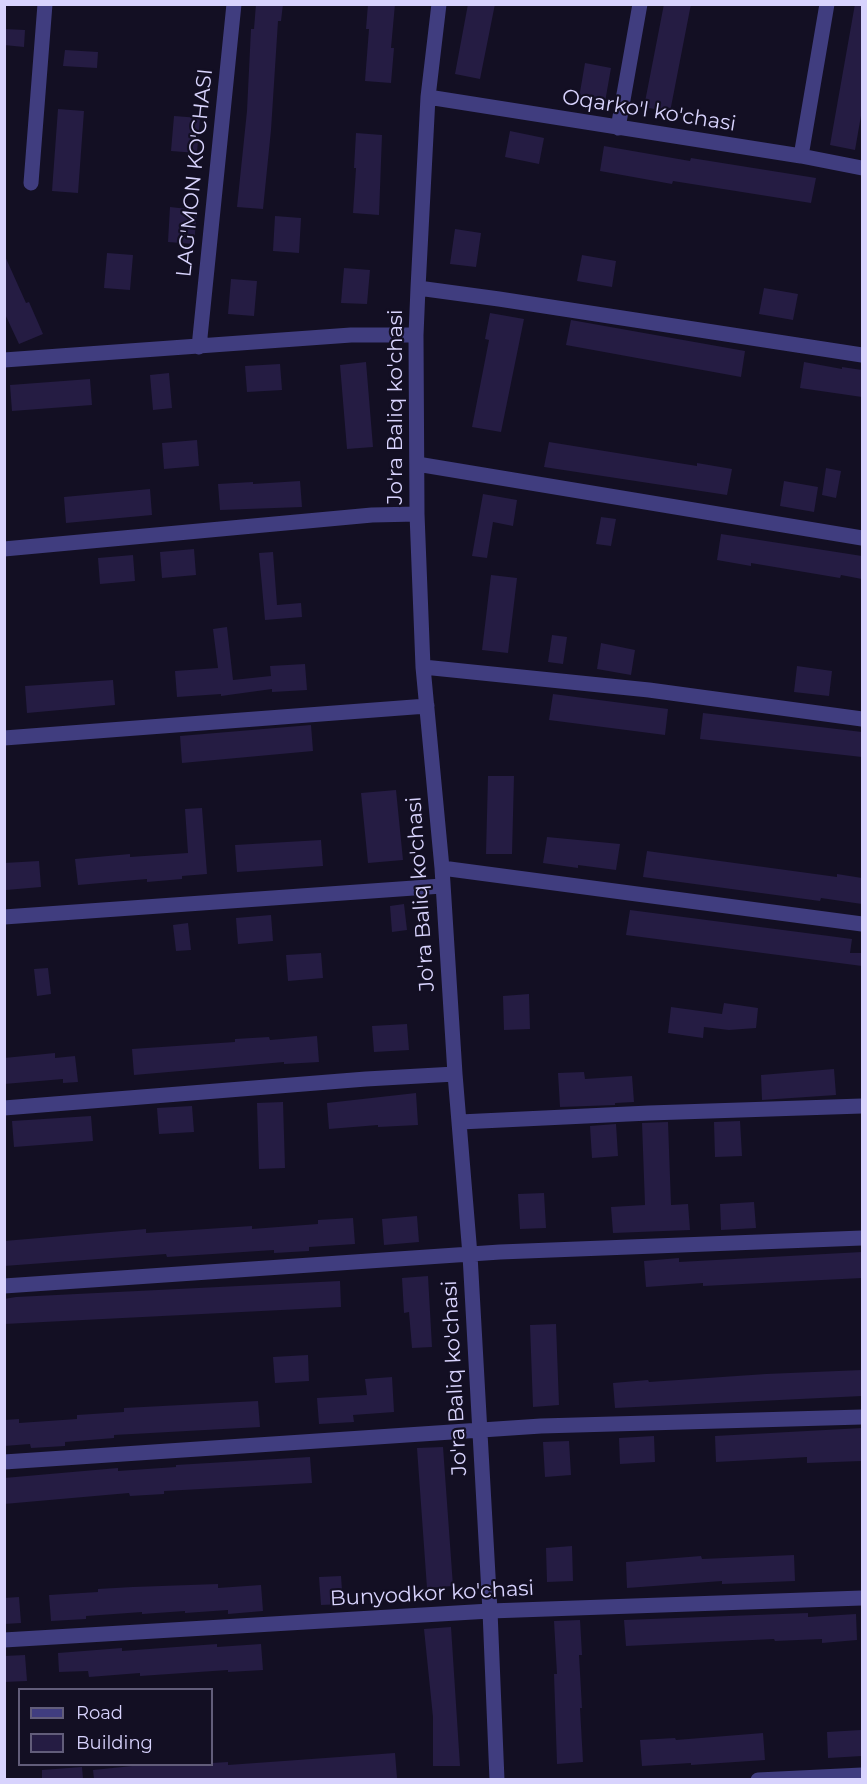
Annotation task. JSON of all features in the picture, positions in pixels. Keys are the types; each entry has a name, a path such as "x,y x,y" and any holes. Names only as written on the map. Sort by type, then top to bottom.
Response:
{"street":[{"path":"31,183 45,4"},
{"name":"LAG'MON KO'CHASI","path":"199,347 234,4"},
{"name":"Jo'ra Baliq ko'chasi","path":"439,4 428,98 418,288 417,514 423,667 442,868 455,1074 470,1255 498,1779"},
{"path":"618,128 640,4"},
{"path":"801,156 827,4"},
{"name":"Oqarko'l ko'chasi","path":"428,98 801,156 862,168"},
{"path":"418,288 862,355"},
{"path":"4,360 351,335 416,335"},
{"path":"417,464 862,538"},
{"path":"4,549 372,515 417,514"},
{"path":"423,667 650,690 862,719"},
{"path":"4,738 427,706"},
{"path":"442,868 862,924"},
{"path":"4,917 442,886"},
{"path":"4,1108 455,1074"},
{"path":"460,1122 862,1106"},
{"path":"4,1286 500,1252 862,1238"},
{"path":"4,1462 553,1426 862,1417"},
{"name":"Bunyodkor ko'chasi","path":"4,1640 490,1611 862,1598"},
{"path":"758,1779 862,1775"}],"building":[{"path":"256,4 283,4 281,21 278,21 263,209 237,207 247,111 251,29 254,29"},
{"path":"368,4 395,4 391,83 365,81 369,29 366,29"},
{"path":"468,4 495,4 480,79 455,74"},
{"path":"664,4 691,4 670,112 644,107"},
{"path":"855,4 862,4 862,110 855,150 830,145"},
{"path":"4,29 25,30 24,47 4,45"},
{"path":"65,50 98,52 97,68 63,66"},
{"path":"585,63 611,68 605,102 579,98"},
{"path":"58,109 84,111 78,193 52,191"},
{"path":"174,116 200,118 197,153 171,151"},
{"path":"510,131 544,138 539,164 505,157"},
{"path":"356,133 382,135 379,215 353,213"},
{"path":"604,146 690,161 691,158 816,178 811,203 673,181 672,184 600,171"},
{"path":"170,207 197,210 194,244 168,242"},
{"path":"275,216 301,218 299,253 273,251"},
{"path":"455,229 481,233 476,267 450,264"},
{"path":"107,253 133,255 130,290 104,288"},
{"path":"4,254 43,334 19,344 4,312"},
{"path":"582,255 616,261 612,287 577,281"},
{"path":"344,268 370,270 367,304 341,303"},
{"path":"231,279 257,281 254,316 228,314"},
{"path":"764,288 798,294 793,320 759,314"},
{"path":"490,313 524,319 501,432 472,427 489,340 485,339"},
{"path":"571,320 745,351 741,377 566,345"},
{"path":"366,362 373,447 347,449 340,365"},
{"path":"804,362 862,370 862,397 800,388"},
{"path":"280,364 282,390 247,392 245,366"},
{"path":"169,373 172,408 153,410 150,375"},
{"path":"90,379 92,405 12,411 10,385"},
{"path":"197,440 199,466 164,469 162,443"},
{"path":"549,442 697,466 697,463 732,469 727,495 544,467"},
{"path":"826,468 841,471 836,498 822,495"},
{"path":"300,481 302,507 220,510 218,484"},
{"path":"784,481 818,487 814,512 780,506"},
{"path":"150,489 152,515 66,523 64,497"},
{"path":"483,494 517,500 513,526 493,522 487,558 472,556"},
{"path":"601,517 616,519 611,546 596,544"},
{"path":"721,534 862,556 862,579 841,575 840,578 751,563 751,566 717,560"},
{"path":"194,549 196,575 162,578 160,552"},
{"path":"273,552 277,605 301,603 302,617 265,620 259,553"},
{"path":"133,555 135,581 100,584 98,558"},
{"path":"491,575 517,578 508,653 482,650"},
{"path":"227,627 233,680 271,676 270,666 305,664 307,690 272,692 272,689 221,696 221,694 177,697 175,671 218,668 213,629"},
{"path":"552,635 567,637 563,664 548,662"},
{"path":"601,643 635,650 631,675 597,669"},
{"path":"797,666 832,671 829,696 794,692"},
{"path":"113,680 115,705 27,713 25,686"},
{"path":"553,694 668,709 665,735 549,720"},
{"path":"703,713 862,732 862,757 700,739"},
{"path":"311,725 313,751 182,763 180,736"},
{"path":"488,776 514,776 512,854 486,854"},
{"path":"396,790 403,860 368,863 361,793"},
{"path":"202,808 207,874 147,882 147,879 78,885 75,859 130,854 130,857 188,853 185,809"},
{"path":"547,837 620,844 616,870 543,863"},
{"path":"321,840 323,866 237,872 235,845"},
{"path":"647,851 837,877 837,874 862,878 862,904 821,898 820,901 643,877"},
{"path":"39,861 41,887 6,890 4,863"},
{"path":"404,904 407,930 392,932 390,906"},
{"path":"630,910 852,939 850,953 862,953 862,966 626,935"},
{"path":"271,915 273,941 238,944 236,918"},
{"path":"188,923 191,950 176,951 173,925"},
{"path":"321,953 323,978 288,981 286,955"},
{"path":"48,968 51,994 37,996 34,969"},
{"path":"529,994 530,1029 504,1030 503,996"},
{"path":"724,1003 758,1008 756,1028 729,1030 704,1027 703,1038 668,1033 671,1007 722,1014"},
{"path":"407,1024 409,1050 374,1052 372,1026"},
{"path":"317,1036 319,1062 284,1064 284,1062 134,1075 132,1049 235,1042 235,1039 269,1037 270,1040"},
{"path":"55,1053 55,1058 75,1056 78,1082 63,1083 63,1079 4,1084 4,1058"},
{"path":"834,1069 836,1095 762,1100 761,1075"},
{"path":"584,1072 585,1079 632,1076 634,1102 560,1107 558,1073"},
{"path":"416,1093 418,1125 329,1129 327,1103"},
{"path":"283,1102 285,1168 259,1169 257,1103"},
{"path":"192,1106 194,1132 159,1134 157,1108"},
{"path":"91,1116 93,1141 14,1147 12,1121"},
{"path":"740,1121 742,1156 715,1157 714,1122"},
{"path":"668,1122 671,1205 688,1204 690,1230 613,1233 611,1207 645,1205 642,1123"},
{"path":"616,1124 618,1156 592,1158 590,1126"},
{"path":"544,1193 546,1228 520,1229 518,1194"},
{"path":"754,1202 756,1228 721,1230 720,1204"},
{"path":"417,1216 419,1242 384,1245 382,1219"},
{"path":"353,1218 355,1244 309,1247 309,1251 274,1253 274,1250 167,1257 166,1254 4,1266 4,1241 146,1229 146,1233 252,1226 252,1229 318,1224 318,1220"},
{"path":"862,1252 862,1278 646,1287 644,1261 679,1258 679,1262"},
{"path":"428,1276 432,1347 412,1348 409,1312 404,1313 402,1278"},
{"path":"340,1281 341,1307 4,1324 4,1299 16,1297"},
{"path":"556,1324 559,1405 533,1407 530,1325"},
{"path":"308,1355 309,1381 275,1383 273,1357"},
{"path":"862,1370 862,1396 615,1408 613,1383"},
{"path":"392,1377 394,1412 353,1415 354,1422 319,1424 317,1398 367,1395 365,1379"},
{"path":"258,1401 260,1427 114,1435 114,1438 65,1442 65,1446 31,1448 30,1444 4,1446 4,1420 19,1419 19,1423 77,1419 77,1415 124,1412 124,1408"},
{"path":"862,1428 862,1461 807,1463 807,1457 716,1462 715,1436"},
{"path":"654,1436 655,1462 620,1464 619,1438"},
{"path":"569,1441 571,1475 545,1477 543,1442"},
{"path":"443,1447 453,1586 427,1588 417,1448"},
{"path":"310,1457 312,1483 164,1491 164,1494 130,1496 129,1493 4,1504 4,1478 118,1468 118,1471"},
{"path":"572,1546 573,1581 547,1582 546,1548"},
{"path":"794,1555 795,1581 722,1584 722,1581 627,1588 626,1562 701,1556 702,1559"},
{"path":"341,1576 343,1604 321,1605 319,1577"},
{"path":"218,1584 218,1588 261,1585 263,1611 228,1614 228,1610 142,1614 142,1612 51,1621 49,1595 98,1592 98,1589"},
{"path":"19,1597 21,1623 4,1624 4,1598"},
{"path":"808,1613 808,1617 856,1614 857,1640 822,1643 822,1639 775,1641 774,1639 626,1646 624,1620"},
{"path":"580,1620 582,1708 580,1708 583,1762 557,1764 554,1674 557,1674 554,1621"},
{"path":"451,1627 460,1766 433,1766 433,1717 424,1629"},
{"path":"217,1644 217,1647 261,1644 263,1670 140,1676 140,1673 89,1677 88,1671 59,1672 58,1653"},
{"path":"25,1655 27,1681 4,1682 4,1656"},
{"path":"861,1730 862,1756 828,1758 827,1732"},
{"path":"763,1733 765,1760 642,1766 640,1740 675,1738 676,1740"},
{"path":"395,1753 397,1778 94,1779 93,1770 132,1766 213,1766 213,1763 228,1762 228,1765"},
{"path":"82,1767 83,1779 42,1779 42,1770"}]}
